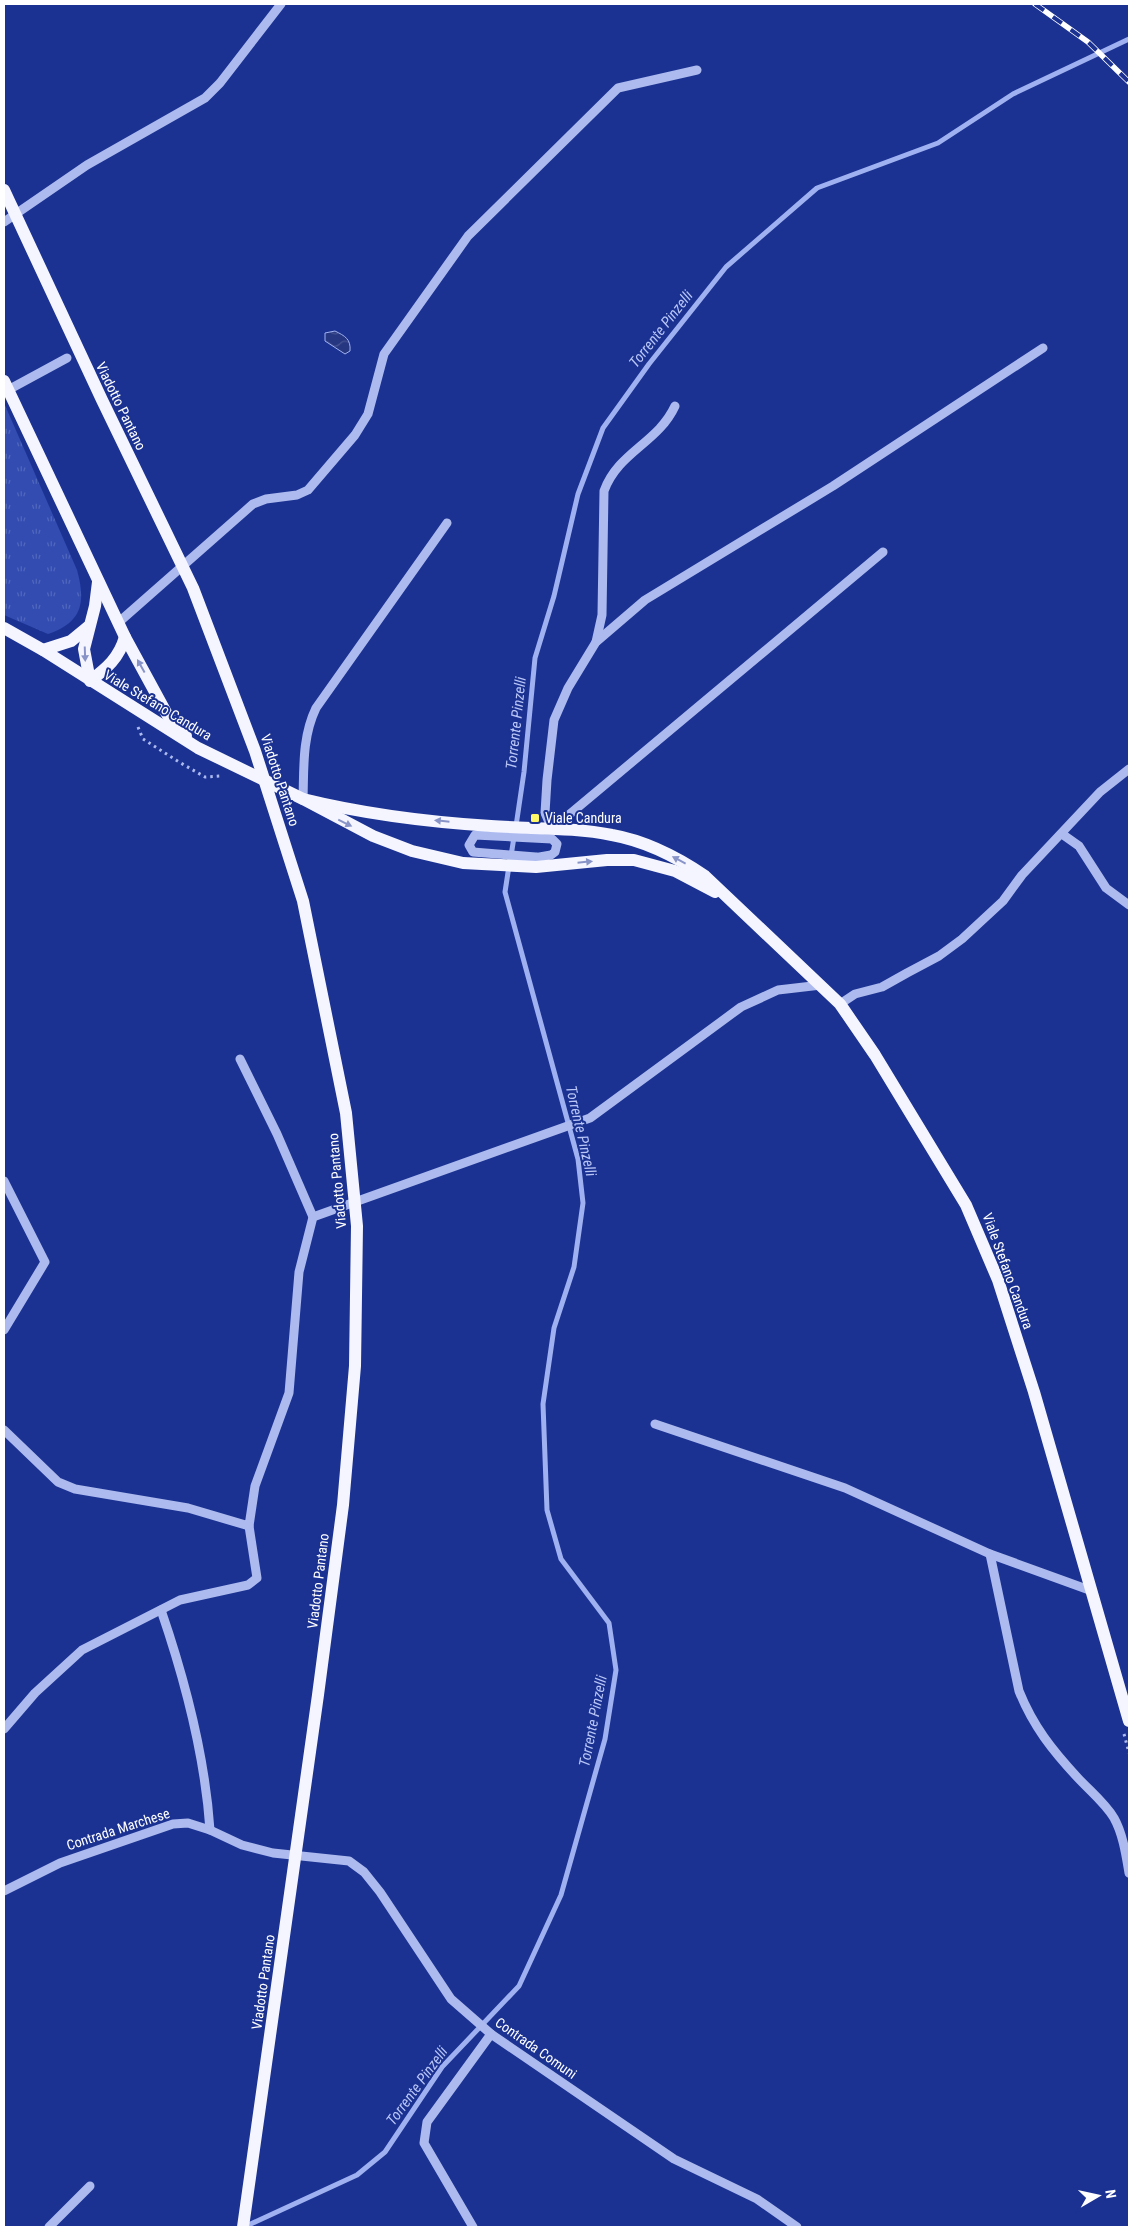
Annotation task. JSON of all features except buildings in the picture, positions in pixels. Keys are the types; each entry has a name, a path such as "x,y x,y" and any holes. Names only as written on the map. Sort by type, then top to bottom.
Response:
{"main road":[{"name":"Viadotto Pantano","path":"4,190 102,400 193,588 255,751 303,901 346,1113 357,1226 355,1366 343,1505 243,2227"},
{"path":"6,386 125,637 168,716 198,748"},
{"path":"98,582 95,606 88,627 84,649 90,681 110,666 121,652 125,637"},
{"path":"43,650 71,640 88,627"},
{"name":"Viale Stefano Candura","path":"4,628 43,650 198,748 303,799 373,836 412,851 463,863 494,860 536,862 634,860 675,871 731,900"},
{"name":"Viale Stefano Candura","path":"303,799 377,814 496,831 538,833 552,829 612,835 652,847 681,860 705,876 840,1004 875,1055 950,1174 985,1246 1034,1392 1092,1591 1127,1720"}],"street":[{"path":"4,222 103,155 205,98 244,53 281,4"},
{"path":"119,622 253,504 266,499 297,494 308,490 355,435 368,414 374,395 377,373 384,354 468,236 618,88 697,70"},
{"path":"883,552 552,829 545,813 554,720 568,688 596,642 645,600 833,486 1043,348"},
{"path":"6,386 67,358"},
{"path":"596,642 602,615 604,491 609,476 621,461 655,435 669,419 675,406"},
{"path":"303,799 305,741 308,725 312,717 447,523"},
{"path":"840,1004 855,994 882,987 939,956 962,939 1004,901 1022,875 1100,792 1129,769"},
{"path":"496,831 538,833 552,839 557,844 555,852 536,862 494,860 473,852 469,845 471,839 476,835 496,831"},
{"path":"1062,834 1079,846 1106,888 1129,904"},
{"path":"313,1217 590,1118 741,1007 778,990 821,985"},
{"path":"4,1729 35,1693 82,1650 180,1600 248,1585 258,1578 249,1526 255,1486 289,1393 299,1272 313,1217 277,1134 240,1060"},
{"path":"4,1181 46,1262 4,1330"},
{"path":"655,1424 845,1488 990,1554 1092,1591"},
{"path":"4,1430 58,1482 74,1489 188,1508 249,1526"},
{"path":"990,1554 1019,1690 1026,1708 1035,1728 1114,1818 1127,1857 1129,1873"},
{"path":"161,1610 180,1666 198,1747 210,1830"},
{"name":"Contrada Marchese","path":"4,1891 60,1863 173,1824 188,1823 210,1830 242,1845 302,1858"},
{"name":"Contrada Comuni","path":"302,1858 349,1861 364,1872 380,1892 451,1999 491,2034 674,2159 757,2199 797,2227"},
{"path":"473,2227 424,2143 427,2122 491,2034"},
{"path":"49,2227 90,2186"}],"path":[{"path":"138,725 142,739 205,777 229,776"},
{"path":"1127,1720 1129,1753"}],"green space":[{"path":"4,403 77,570 80,582 81,602 79,610 68,624 48,634 4,615"}],"water":[{"path":"335,331 344,336 348,341 350,351 345,354 325,341 325,333"}],"waterway":[{"name":"Torrente Pinzelli","path":"516,826 524,772 535,658 554,596 578,494 603,428 649,364 726,267 817,188 938,143 1013,94 1129,39"},
{"name":"Torrente Pinzelli","path":"511,856 514,837"},
{"name":"Torrente Pinzelli","path":"244,2227 357,2175 385,2152 442,2067 519,1986 561,1895 605,1739 616,1670 609,1623 561,1559 547,1510 543,1404 554,1328 574,1267 583,1203 578,1159 505,892 509,866"}],"railway":[{"path":"1035,4 1088,42 1129,82"}],"place":[{"name":"Viale Candura","path":"535,818"}]}
